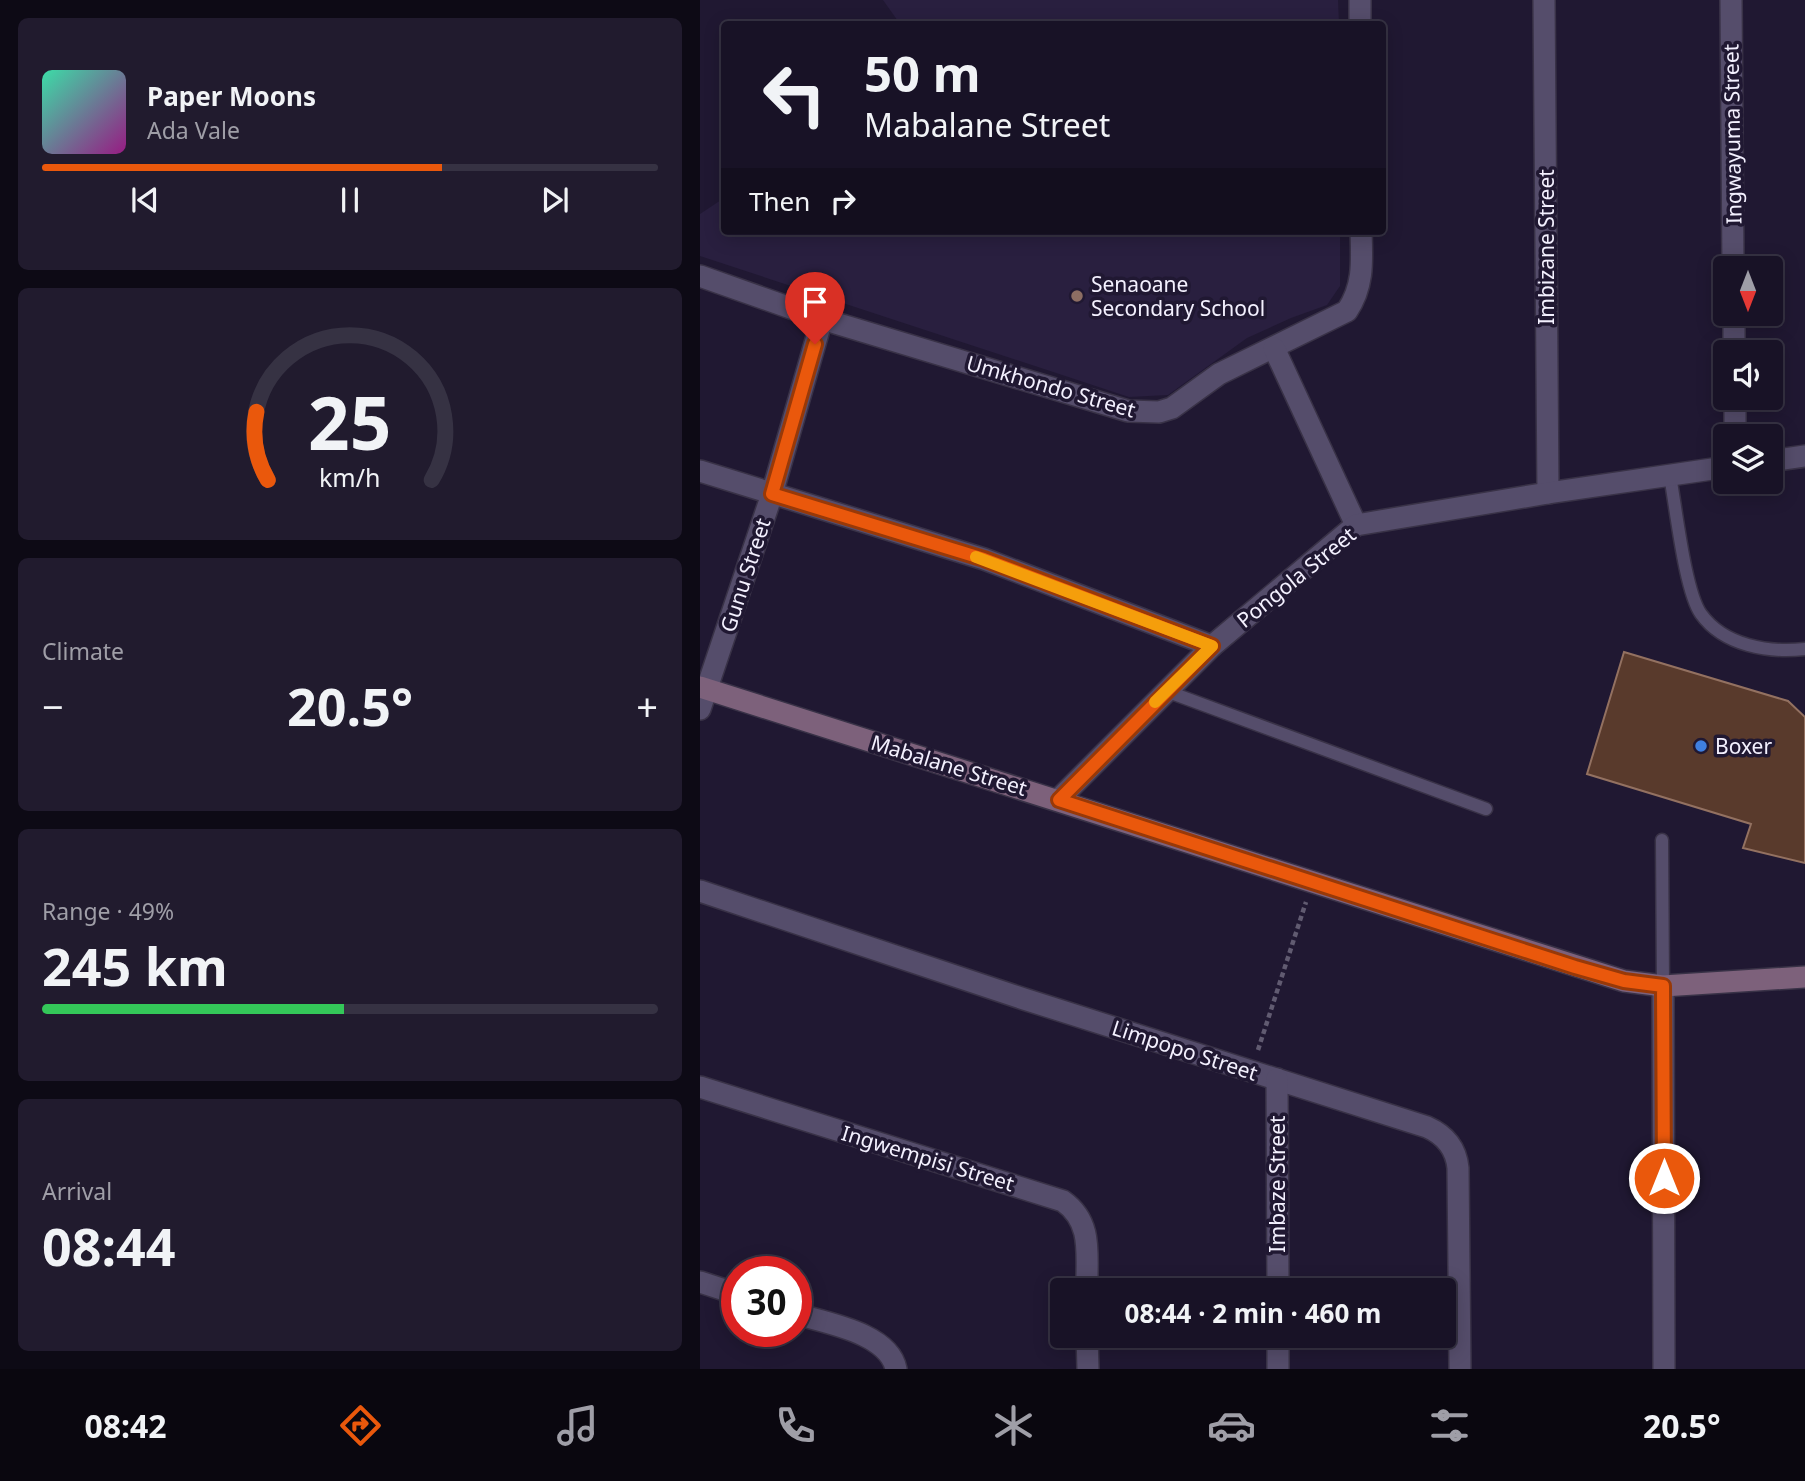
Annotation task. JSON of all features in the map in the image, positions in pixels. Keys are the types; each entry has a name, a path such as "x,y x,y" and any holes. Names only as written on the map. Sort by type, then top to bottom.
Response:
{"street":[{"path":"1360,0 1360,21"},
{"name":"Imbizane Street","path":"1544,0 1548,493"},
{"name":"Ingwayuma Street","path":"1731,0 1734,256"},
{"name":"Umkhondo Street","path":"700,276 822,319 1128,411 1145,412 1172,408 1219,374 1347,311 1355,299 1361,280 1361,235"},
{"name":"Gunu Street","path":"702,695 772,494 822,319"},
{"path":"1274,348 1356,525"},
{"path":"1783,459 1805,456"},
{"name":"Pongola Street","path":"1059,800 1212,646 1356,525 1713,469"},
{"path":"700,471 984,559 1212,646"},
{"name":"Mabalane Street","path":"702,695 1059,800 1624,981 1663,986 1805,977"},
{"name":"Limpopo Street","path":"700,891 1427,1127 1440,1134 1450,1144 1458,1168 1460,1369"},
{"path":"1663,986 1664,1369"},
{"name":"Imbaze Street","path":"1277,1079 1278,1278"},
{"name":"Ingwempisi Street","path":"700,1087 1063,1201 1078,1214 1082,1222 1086,1241 1087,1278"},
{"path":"700,1283 721,1289"},
{"path":"812,1319 878,1342 890,1354 896,1369"},
{"path":"1087,1348 1088,1369"},
{"path":"1278,1348 1278,1369"}],"lane":[{"path":"1670,477 1691,592 1701,614 1716,630 1758,648 1783,652 1805,649"},
{"path":"1166,691 1486,809"},
{"path":"1662,840 1663,986"}],"path":[{"path":"1252,1071 1312,882"}],"shaded area":[{"path":"883,0 1338,0 1339,21 898,21"},
{"name":"Senaoane Secondary School","path":"721,200 721,235 1340,235 1340,286 1327,305 1247,338 1168,395 1129,397 700,256 700,214"}],"building":[{"name":"Boxer","path":"1624,652 1788,701 1805,717 1805,863 1743,848 1751,824 1587,774"}],"slow traffic":[{"path":"976,557 1212,646 1155,702"}],"place":[{"name":"Senaoane Secondary School","path":"1077,296"},
{"name":"Boxer","path":"1701,746"}],"route":[{"path":"815,344 772,494 984,559 1212,646 1059,800 1575,967 1624,981 1663,986 1664,1178"}]}
